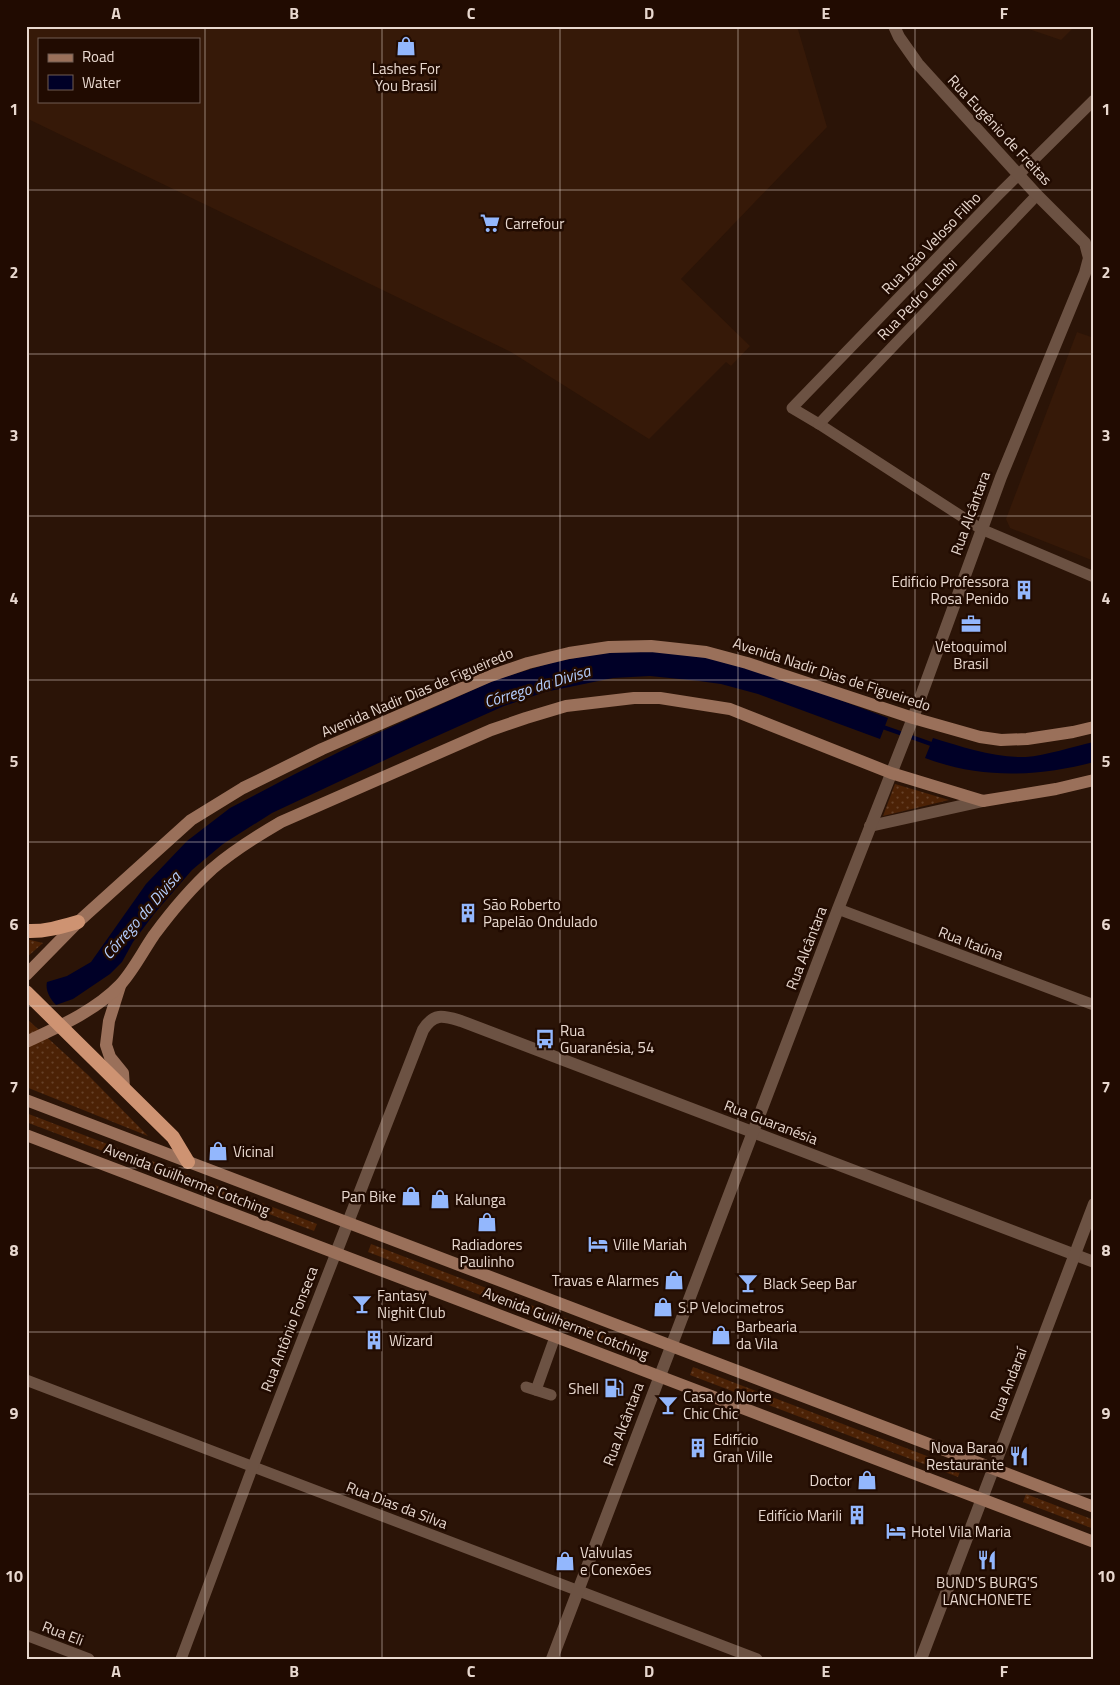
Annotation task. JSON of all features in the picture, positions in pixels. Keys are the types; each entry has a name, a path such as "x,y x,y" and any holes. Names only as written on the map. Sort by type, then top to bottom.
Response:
{"highway":[{"path":"26,931 38,931 78,922"},
{"path":"26,992 173,1137 188,1162"}],"main road":[{"name":"Avenida Nadir Dias de Figueiredo","path":"26,975 78,922 191,820 243,788 322,749 490,676 528,663 569,653 609,647 651,646 706,652 747,663 911,724 980,737 1002,740 1027,739 1094,727"},
{"path":"26,1042 82,1014 103,1000 121,984 155,934 193,889 211,870 255,837 281,822 491,730 566,706 634,698 660,698 730,709 891,773 983,801 1056,790 1094,780"},
{"path":"121,984 109,1021 106,1045 110,1056 123,1073 124,1088"},
{"name":"Avenida Guilherme Cotching","path":"26,1100 1094,1507"},
{"name":"Avenida Guilherme Cotching","path":"26,1135 1094,1542"}],"street":[{"name":"Rua Eugênio de Freitas","path":"894,26 899,37 918,64 1037,195 1081,238 1088,250"},
{"name":"Rua João Veloso Filho","path":"819,424 792,408 992,201 1094,100"},
{"name":"Rua Pedro Lembi","path":"819,424 1037,195"},
{"name":"Rua Alcântara","path":"552,1659 752,1132 911,724 1000,477 1085,274 1088,250"},
{"path":"819,424 981,529 1094,577"},
{"path":"870,826 983,801"},
{"name":"Rua Itaúna","path":"838,909 1094,1005"},
{"name":"Rua Guaranésia","path":"436,1016 462,1021 1094,1262"},
{"name":"Rua Antônio Fonseca","path":"181,1659 253,1466 423,1030 428,1022 436,1016"},
{"name":"Rua Andaraí","path":"921,1659 1094,1204"},
{"path":"551,1395 531,1388 555,1337"},
{"name":"Rua Dias da Silva","path":"26,1380 757,1659"},
{"name":"Rua Eli","path":"26,1635 88,1659"}],"shaded area":[{"name":"Carrefour","path":"26,26 797,26 827,127 681,279 750,346 731,366 726,362 649,439 511,352 26,118"},
{"path":"1020,26 1075,26 1061,40"},
{"path":"1077,332 1094,338 1094,561 1010,528 1006,519"},
{"path":"895,784 949,800 883,816"},
{"path":"26,939 43,943 26,958"},
{"path":"26,1018 88,1075 148,1136 26,1087"},
{"path":"26,1113 317,1224 314,1231 26,1122"},
{"path":"371,1244 633,1344 630,1352 368,1252"},
{"path":"693,1367 961,1469 958,1477 690,1375"},
{"path":"1026,1494 1094,1520 1094,1529 1023,1502"}],"water":[{"path":"630,650 711,656 776,676 888,718 880,739 758,694 721,684 650,676 613,678 545,692 504,706 272,813 223,844 192,870 154,914 133,942 122,962 110,974 73,999 56,1005 50,997 47,991 47,982 67,976 91,962 146,884 187,841 230,808 369,737 495,680 554,662"},
{"path":"933,738 979,751 1014,757 1042,755 1094,742 1094,762 1051,771 1030,773 1009,774 967,770 925,758"}],"waterway":[{"name":"Córrego da Divisa","path":"880,726 934,745"}],"place":[{"name":"Lashes For You Brasil","path":"406,46"},
{"name":"Carrefour","path":"490,223"},
{"name":"Edificio Professora Rosa Penido","path":"1024,590"},
{"name":"Vetoquimol Brasil","path":"971,624"},
{"name":"São Roberto Papelão Ondulado","path":"468,913"},
{"name":"Rua Guaranésia, 54","path":"545,1039"},
{"name":"Vicinal","path":"218,1151"},
{"name":"Pan Bike","path":"411,1196"},
{"name":"Kalunga","path":"440,1199"},
{"name":"Radiadores Paulinho","path":"487,1222"},
{"name":"Ville Mariah","path":"598,1244"},
{"name":"Travas e Alarmes","path":"674,1280"},
{"name":"Black Seep Bar","path":"748,1283"},
{"name":"Fantasy Nighit Club","path":"362,1304"},
{"name":"S.P Velocimetros","path":"663,1307"},
{"name":"Barbearia da Vila","path":"721,1335"},
{"name":"Wizard","path":"374,1340"},
{"name":"Shell","path":"614,1388"},
{"name":"Casa do Norte Chic Chic","path":"668,1405"},
{"name":"Edifício Gran Ville","path":"698,1448"},
{"name":"Nova Barao Restaurante","path":"1019,1456"},
{"name":"Doctor","path":"867,1480"},
{"name":"Edifício Marili","path":"857,1515"},
{"name":"Hotel Vila Maria","path":"896,1531"},
{"name":"BUND'S BURG'S LANCHONETE","path":"987,1560"},
{"name":"Valvulas e Conexões","path":"565,1561"}]}
